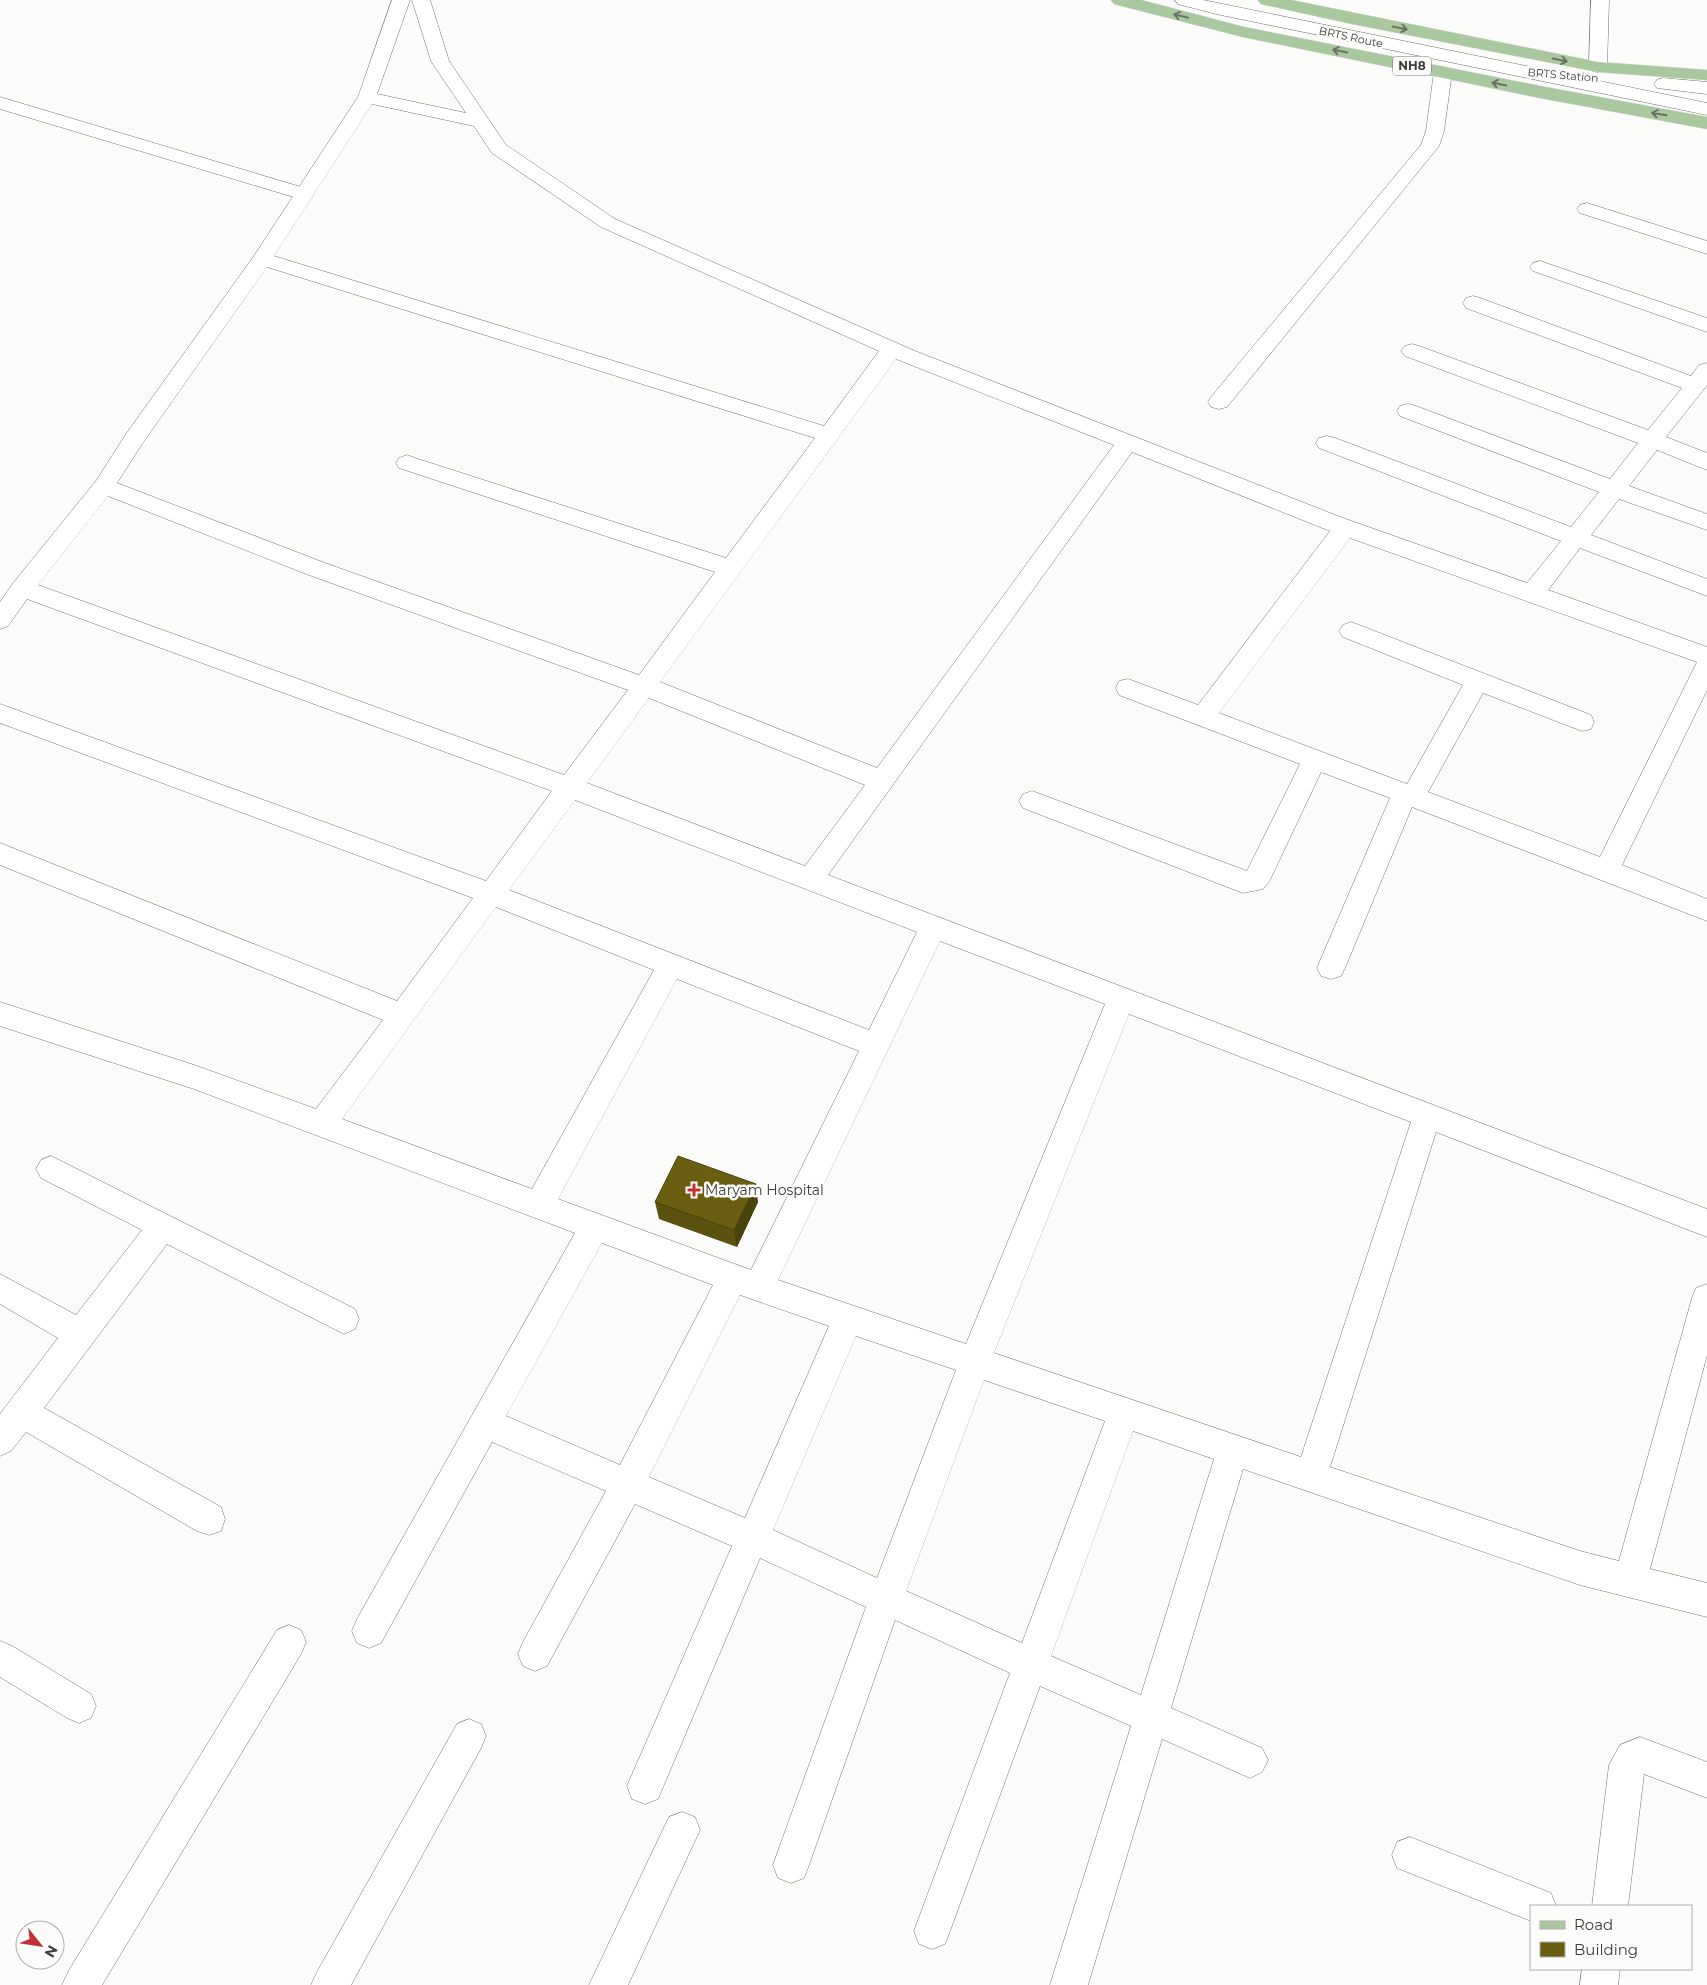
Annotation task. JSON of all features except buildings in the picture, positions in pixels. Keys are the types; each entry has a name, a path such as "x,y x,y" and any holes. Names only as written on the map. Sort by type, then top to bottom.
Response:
{"main road":[{"name":"NH8","path":"1120,0 1244,32 1707,122"},
{"path":"1267,0 1352,19 1598,67 1707,75"}],"street":[{"path":"0,620 22,588 104,486 134,439 262,259 367,97 400,0"},
{"path":"420,0 440,61 499,149 608,223 892,349 1345,528 1707,656"},
{"name":"BRTS Route","path":"1184,0 1226,11 1519,72"},
{"path":"1598,67 1600,0"},
{"path":"1219,402 1430,146 1435,131 1443,72"},
{"name":"BRTS Station","path":"1519,72 1707,88"},
{"name":"BRTS Station","path":"1519,72 1707,109"},
{"path":"367,97 481,122"},
{"path":"0,103 304,194"},
{"path":"1587,209 1707,248"},
{"path":"262,259 828,435"},
{"path":"1540,268 1707,325"},
{"path":"1473,303 1700,387 1653,440 1532,594"},
{"path":"322,1124 892,349"},
{"path":"1412,351 1653,440 1707,462"},
{"path":"1408,411 1614,490 1707,522"},
{"path":"810,879 1128,442"},
{"path":"1327,443 1707,588"},
{"path":"408,463 730,568"},
{"path":"104,486 317,569 644,686 882,781"},
{"path":"1202,717 1345,528"},
{"path":"22,588 569,787 1707,1223"},
{"path":"1351,631 1582,722"},
{"path":"1606,870 1707,665"},
{"path":"1331,968 1409,795 1478,681"},
{"path":"1128,688 1707,910"},
{"path":"0,713 491,894 876,1045"},
{"path":"1032,801 1243,882 1254,881 1260,874 1314,760"},
{"path":"0,854 402,1015"},
{"path":"535,1654 628,1484 746,1282 876,1045 933,926"},
{"path":"539,1206 671,965"},
{"path":"791,1865 886,1599 975,1361 1121,998"},
{"path":"0,1014 197,1078 539,1206 848,1318 1580,1568 1707,1600"},
{"path":"1311,1476 1427,1116"},
{"path":"52,1169 344,1318"},
{"path":"0,1440 163,1226"},
{"path":"369,1631 595,1226"},
{"path":"0,1288 80,1334"},
{"path":"1630,1581 1707,1298"},
{"path":"645,1786 848,1318"},
{"path":"21,1412 209,1519"},
{"path":"932,1931 1124,1412"},
{"path":"485,1423 753,1538 1031,1665 1250,1760"},
{"path":"1069,1985 1233,1450"},
{"path":"81,1985 289,1642"},
{"path":"0,1658 79,1706"},
{"path":"330,1985 470,1736"},
{"path":"1610,1905 1628,1765 1632,1758 1640,1754 1707,1780"},
{"path":"608,1985 682,1830"},
{"path":"1410,1855 1535,1905"},
{"path":"1599,1985 1602,1970"}],"place":[{"name":"Maryam Hospital","path":"694,1190"}]}
